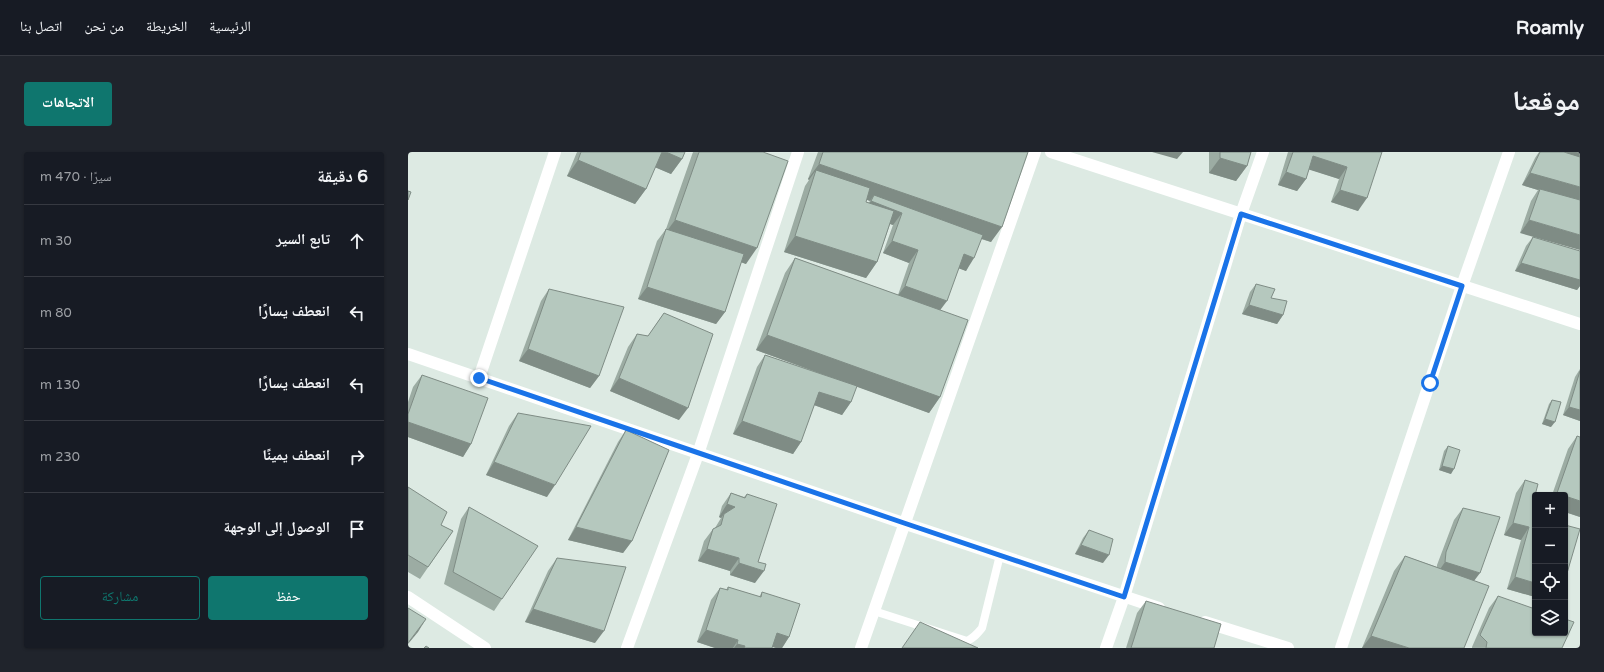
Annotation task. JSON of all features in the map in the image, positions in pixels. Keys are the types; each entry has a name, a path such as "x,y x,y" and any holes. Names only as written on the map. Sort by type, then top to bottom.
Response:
{"street":[{"path":"479,378 555,152"},
{"path":"627,648 698,454 798,152"},
{"path":"861,648 1035,152"},
{"path":"1051,152 1580,324"},
{"path":"1106,648 1124,597 1241,214 1262,152"},
{"path":"1342,648 1462,286 1509,152"},
{"path":"408,354 1000,556 1169,611"},
{"path":"408,597 485,648"},
{"path":"1192,618 1288,648"}],"lane":[{"path":"874,611 967,641 972,639 982,628 1000,556"}],"building":[{"path":"581,152 662,152 646,189 578,160"},
{"path":"666,152 685,152 682,159"},
{"path":"699,152 763,152 788,161 757,248 675,220"},
{"path":"823,152 1028,152 1002,227 819,164"},
{"path":"1220,152 1251,152 1247,166 1220,158"},
{"path":"1293,152 1382,152 1367,198 1340,190 1347,167 1313,156 1306,179 1286,172"},
{"path":"1540,152 1564,152 1580,157 1580,187 1530,173"},
{"path":"816,170 870,188 866,202 894,211 877,262 795,236"},
{"path":"1540,189 1580,200 1580,235 1529,220"},
{"path":"408,191 411,192 408,200"},
{"path":"874,195 983,235 974,258 964,254 947,301 905,286 918,250 892,241 902,213 871,201"},
{"path":"666,229 744,254 725,312 647,287"},
{"path":"1533,237 1580,251 1580,280 1521,263"},
{"path":"795,258 968,320 940,397 767,335"},
{"path":"1256,284 1275,289 1271,298 1287,301 1283,315 1249,305"},
{"path":"549,289 624,307 599,376 528,349"},
{"path":"664,313 713,334 688,408 619,378 637,334 648,336"},
{"path":"765,355 857,386 851,402 819,392 801,442 742,421"},
{"path":"1580,371 1580,410 1569,407"},
{"path":"422,375 488,398 471,444 408,422 408,414"},
{"path":"1552,400 1561,402 1555,422 1545,419"},
{"path":"518,413 591,426 555,485 494,462"},
{"path":"626,430 669,450 632,541 576,527"},
{"path":"1577,436 1580,437 1580,501 1568,497 1568,492 1557,492"},
{"path":"1448,446 1460,450 1454,469 1442,466"},
{"path":"1525,480 1538,484 1536,492 1532,492 1532,582 1515,577 1529,527 1513,523"},
{"path":"408,487 447,512 441,525 453,531 428,567 408,555"},
{"path":"731,493 745,498 747,494 777,504 758,562 766,564 764,571 739,563 739,558 707,549 713,529 721,525 724,514 735,507 727,504"},
{"path":"469,507 538,546 502,599 453,572"},
{"path":"1463,508 1500,517 1480,573 1445,562 1446,552"},
{"path":"1568,526 1580,529 1568,570"},
{"path":"1089,530 1113,539 1109,555 1081,545"},
{"path":"1405,556 1489,586 1464,648 1409,648 1371,636"},
{"path":"557,558 626,567 604,631 533,609"},
{"path":"728,587 761,597 762,592 800,604 789,637 777,633 772,648 744,648 745,646 737,644 738,640 706,630 720,588 728,590"},
{"path":"1498,596 1532,608 1532,636 1568,636 1562,648 1486,648 1487,642 1480,635"},
{"path":"1146,601 1221,624 1214,648 1131,648"},
{"path":"408,608 426,619 408,643"},
{"path":"1568,620 1574,622 1568,635"},
{"path":"920,622 978,648 902,648"}],"route":[{"path":"479,378 698,454 1124,597 1241,214 1462,286 1430,383"}]}
